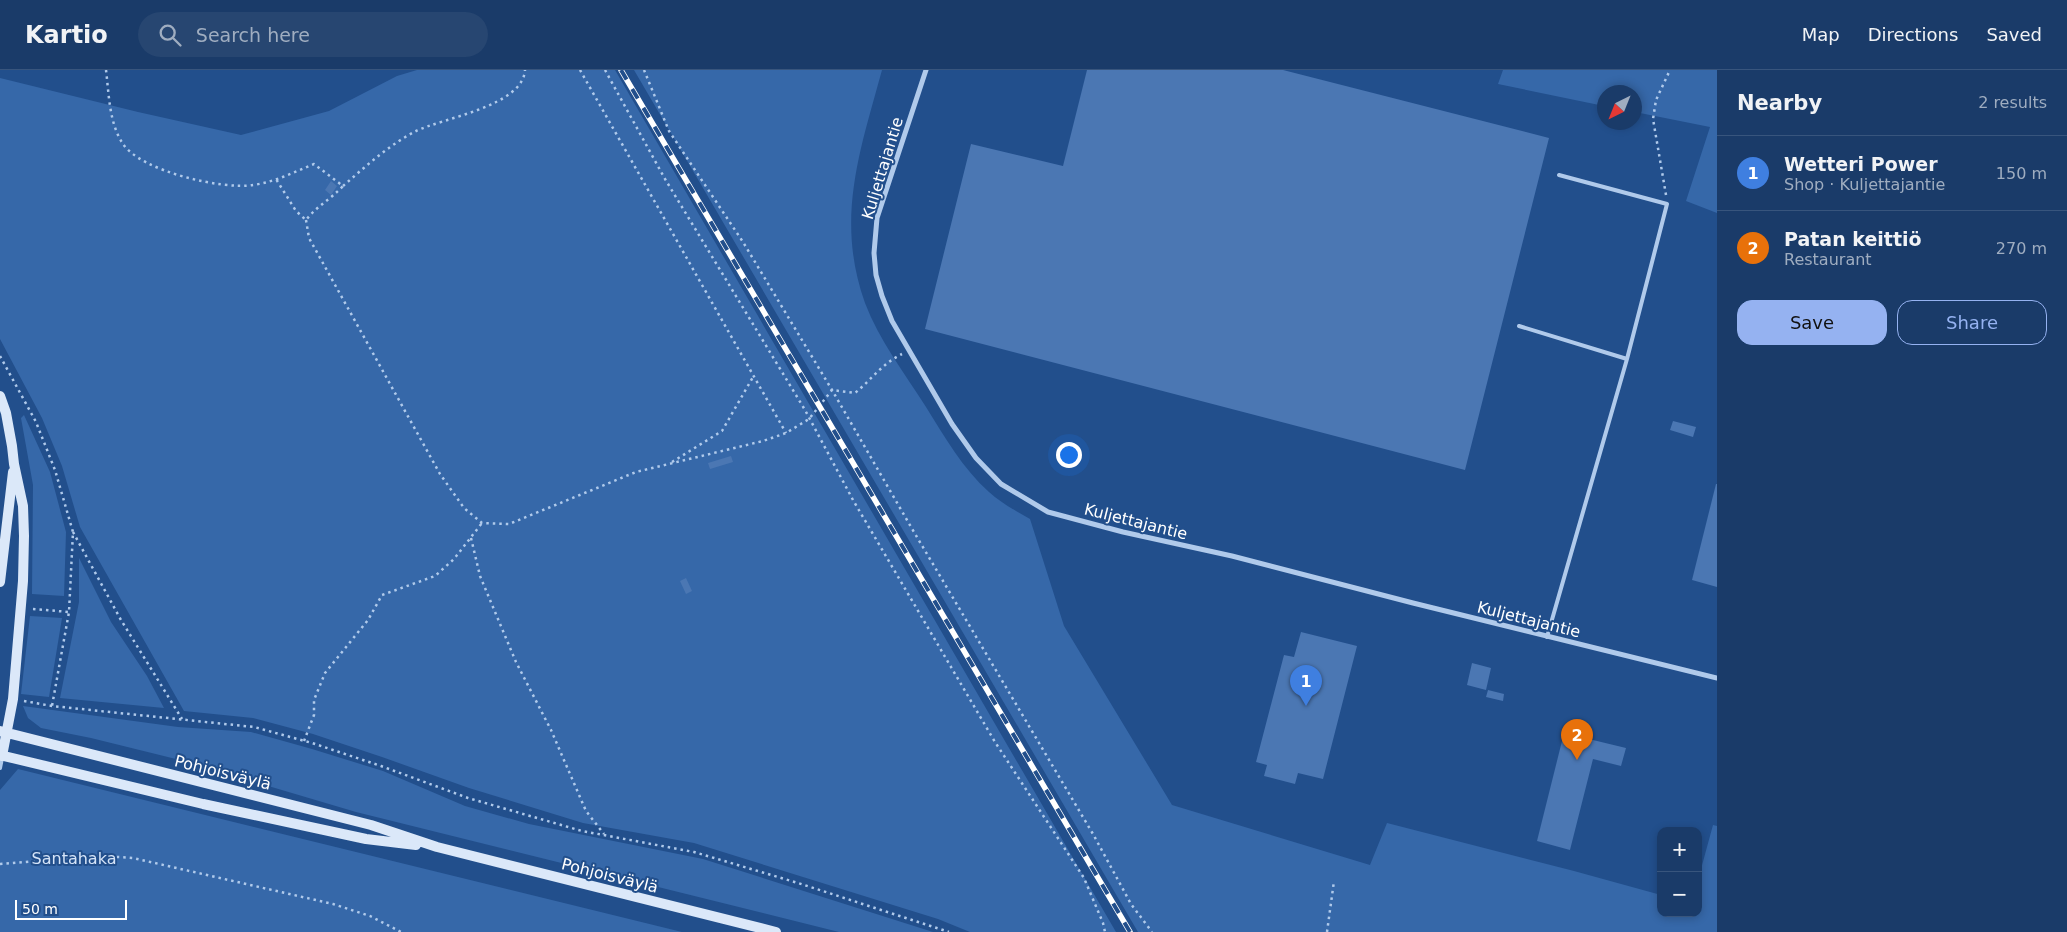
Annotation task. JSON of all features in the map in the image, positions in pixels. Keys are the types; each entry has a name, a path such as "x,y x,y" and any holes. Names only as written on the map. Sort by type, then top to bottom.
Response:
{"main road":[{"path":"0,396 11,438 14,464 23,506 23,581 13,699 3,732 1,756"},
{"path":"0,582 14,464"},
{"name":"Pohjoisväylä","path":"3,732 371,825 437,848 776,932"},
{"name":"Pohjoisväylä","path":"1,756 203,804 366,839 437,848"}],"street":[{"name":"Kuljettajantie","path":"926,70 876,218 874,253 876,275 892,321 908,351 952,424 976,458 1001,484 1048,512 1123,532 1232,556 1547,637 1717,678"}],"lane":[{"path":"1547,637 1627,359 1667,204 1559,175"},
{"path":"1519,326 1627,359"},
{"path":"0,768 1,756"}],"path":[{"path":"106,70 112,115 116,128 122,142 135,157 176,175 238,186 252,185 276,179 314,164 343,186"},
{"path":"306,220 317,206 334,195 366,165 396,143 418,131 501,100 522,81 526,70"},
{"path":"580,70 786,433"},
{"path":"605,70 665,179 809,418 853,500 995,742 1084,878 1105,932"},
{"path":"644,70 670,131 743,242 1093,834 1131,904 1152,932"},
{"path":"1667,204 1653,119 1656,100 1670,70"},
{"path":"276,179 296,211 306,220 309,238 440,474 464,508 482,523 494,525 509,524 636,472 763,441 786,433 809,418 832,390"},
{"path":"832,390 855,393 873,378 889,360 908,351"},
{"path":"0,356 36,422 55,470 73,532 121,620 182,719"},
{"path":"668,464 722,431 753,377"},
{"path":"304,741 314,715 314,700 325,673 368,620 382,596 435,576 454,559 482,523"},
{"path":"52,706 69,612 73,532"},
{"path":"470,538 480,576 516,662 551,730 586,811 604,836"},
{"path":"21,608 69,612"},
{"path":"13,699 52,706 254,727 381,766 468,798 582,831 694,852 798,883 949,932"},
{"path":"0,864 79,857 112,856 133,858 333,904 370,916 401,932"},
{"path":"1327,932 1334,881"}],"green space":[{"path":"417,70 615,70 1116,932 970,932 938,919 694,843 583,823 469,788 313,734 253,718 184,711 80,527 62,466 42,418 0,339 0,78 241,135 329,111 397,76"},
{"path":"634,70 882,70 859,157 851,214 856,272 865,303 877,330 962,463 994,496 1030,519 1064,626 1172,805 1370,865 1387,823 1657,894 1657,917 1702,917 1702,865 1713,825 1717,826 1717,932 1138,932"},
{"path":"1503,70 1717,70 1717,213 1686,201 1710,127 1642,113 1642,85 1597,85 1597,105 1498,84"},
{"path":"24,415 50,472 66,532 64,596 32,594 33,485 21,418"},
{"path":"79,558 111,622 147,676 164,708 60,698 79,602"},
{"path":"30,616 62,618 49,697 21,694"},
{"path":"23,706 178,727 251,732 383,771 465,806 529,824 703,859 933,932 839,932 356,812 184,761 41,728 28,718"},
{"name":"Santahaka","path":"18,769 682,932 0,932 0,790"}],"building":[{"path":"1087,70 1283,70 1549,138 1465,470 925,329 971,144 1063,166"},
{"path":"331,181 337,186 331,195 325,190"},
{"path":"1673,421 1696,427 1693,437 1670,430"},
{"path":"731,456 733,462 710,469 708,463"},
{"path":"1717,484 1717,587 1692,580"},
{"path":"686,578 692,591 686,594 680,581"},
{"path":"1301,632 1357,646 1323,779 1298,773 1295,784 1264,776 1267,765 1256,762 1284,655 1294,657"},
{"path":"1472,663 1491,668 1486,690 1467,685"},
{"path":"1488,690 1504,694 1503,701 1486,697"},
{"path":"1564,733 1626,748 1621,766 1593,759 1570,850 1537,841"}],"railway":[{"path":"621,70 1130,932"}],"place":[{"name":"Wetteri Power","path":"1306,706"},
{"name":"Patan keittiö","path":"1577,760"}]}
